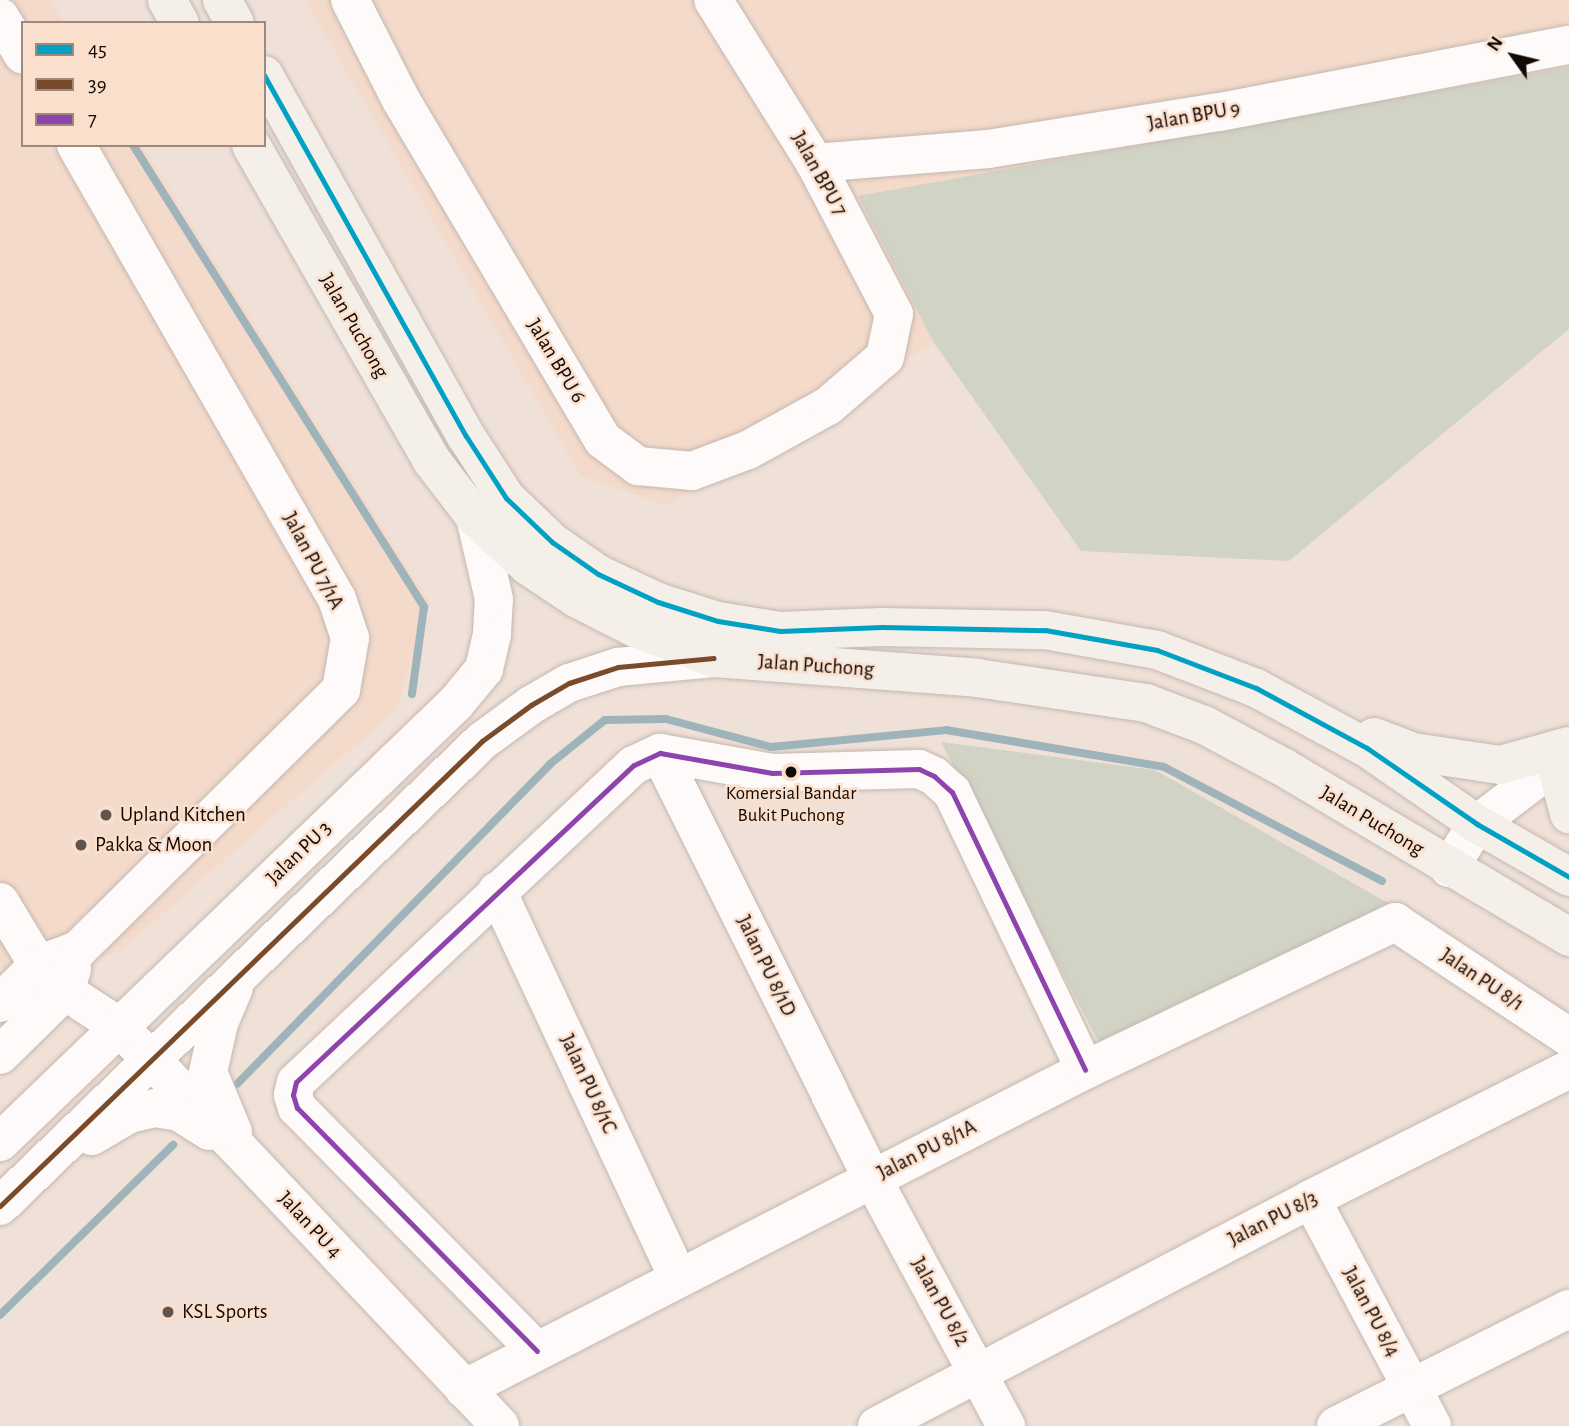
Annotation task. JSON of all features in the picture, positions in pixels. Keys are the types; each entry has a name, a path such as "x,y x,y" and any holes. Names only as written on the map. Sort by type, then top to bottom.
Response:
{"main road":[{"path":"167,0 179,21"},
{"path":"222,0 234,21"},
{"name":"Jalan Puchong","path":"266,79 466,436 506,498 552,542 598,574 659,602 718,621 780,631 882,627 1045,630 1157,650 1256,688 1367,748 1477,824 1569,877"},
{"name":"Jalan Puchong","path":"252,147 432,461 475,517 528,566 576,598 635,628 714,658 977,678 1146,703 1204,725 1283,767 1569,937"},
{"path":"1256,688 1413,752 1500,765 1565,755 1569,814"}],"street":[{"name":"Jalan BPU 6","path":"350,0 401,100 603,440 638,466 692,471 748,450 828,405 885,357"},
{"name":"Jalan BPU 7","path":"713,0 815,163 894,314 885,357"},
{"path":"0,17 21,52"},
{"name":"Jalan BPU 9","path":"815,163 1002,147 1220,112 1569,45"},
{"name":"Jalan PU 7/1A","path":"0,1003 38,965 78,950 341,690 350,638 337,599 77,147"},
{"name":"Jalan PU 3","path":"0,1142 456,703 484,669 492,634 494,599 475,517"},
{"path":"0,1206 153,1062 482,741 531,705 569,683 618,667 714,658"},
{"path":"537,1351 297,1108 293,1095 296,1082 634,765 660,753 772,773 919,769 933,776 952,792 1085,1070"},
{"name":"Jalan PU 8/1D","path":"660,753 872,1178"},
{"path":"1449,868 1477,824 1565,755"},
{"name":"Jalan PU 8/1C","path":"497,891 678,1278"},
{"name":"Jalan PU 4","path":"0,902 38,965 65,991 118,1026 240,1150 500,1426"},
{"name":"Jalan PU 8/1A","path":"464,1389 1085,1070 1395,922"},
{"name":"Jalan PU 8/1","path":"1395,922 1569,1037"},
{"path":"0,1055 65,991 78,950"},
{"path":"239,978 219,1023 208,1072 240,1150"},
{"name":"Jalan PU 8/3","path":"877,1426 1311,1199 1569,1069"},
{"path":"60,1149 99,1132 129,1114 156,1108 179,1112 240,1150"},
{"name":"Jalan PU 8/2","path":"872,1178 1006,1426"},
{"name":"Jalan PU 8/4","path":"1311,1199 1432,1426"},
{"path":"1336,1426 1569,1309"}],"shaded area":[{"path":"0,0 50,0 63,21 21,21 21,147 143,147 430,603 396,710 119,952 8,977 0,962"},
{"path":"305,0 1569,0 1569,67 859,196 934,343 665,505 581,476"},
{"path":"1569,67 1569,329 1289,561 1081,551 934,343 858,196"},
{"path":"941,742 1155,770 1388,903 1102,1048"}],"waterway":[{"path":"134,147 424,607 412,694"},
{"path":"237,1084 550,764 605,720 666,719 771,747 946,730 1164,767 1382,881"},
{"path":"0,1315 173,1145"}],"transit line":[{"name":"45","path":"266,79 466,436 506,498 552,542 598,574 658,602 718,621 780,631 882,627 1045,630 1157,650 1256,688 1367,748 1477,824 1569,877"},
{"name":"39","path":"0,1206 482,741 531,705 569,683 618,667 714,658"},
{"name":"7","path":"537,1351 297,1108 293,1095 296,1082 634,765 660,753 772,773 919,769 934,776 952,792 1085,1070"}],"place":[{"name":"Komersial Bandar Bukit Puchong","path":"791,772"},
{"name":"Upland Kitchen","path":"106,815"},
{"name":"Pakka & Moon","path":"81,845"},
{"name":"KSL Sports","path":"168,1312"}]}
